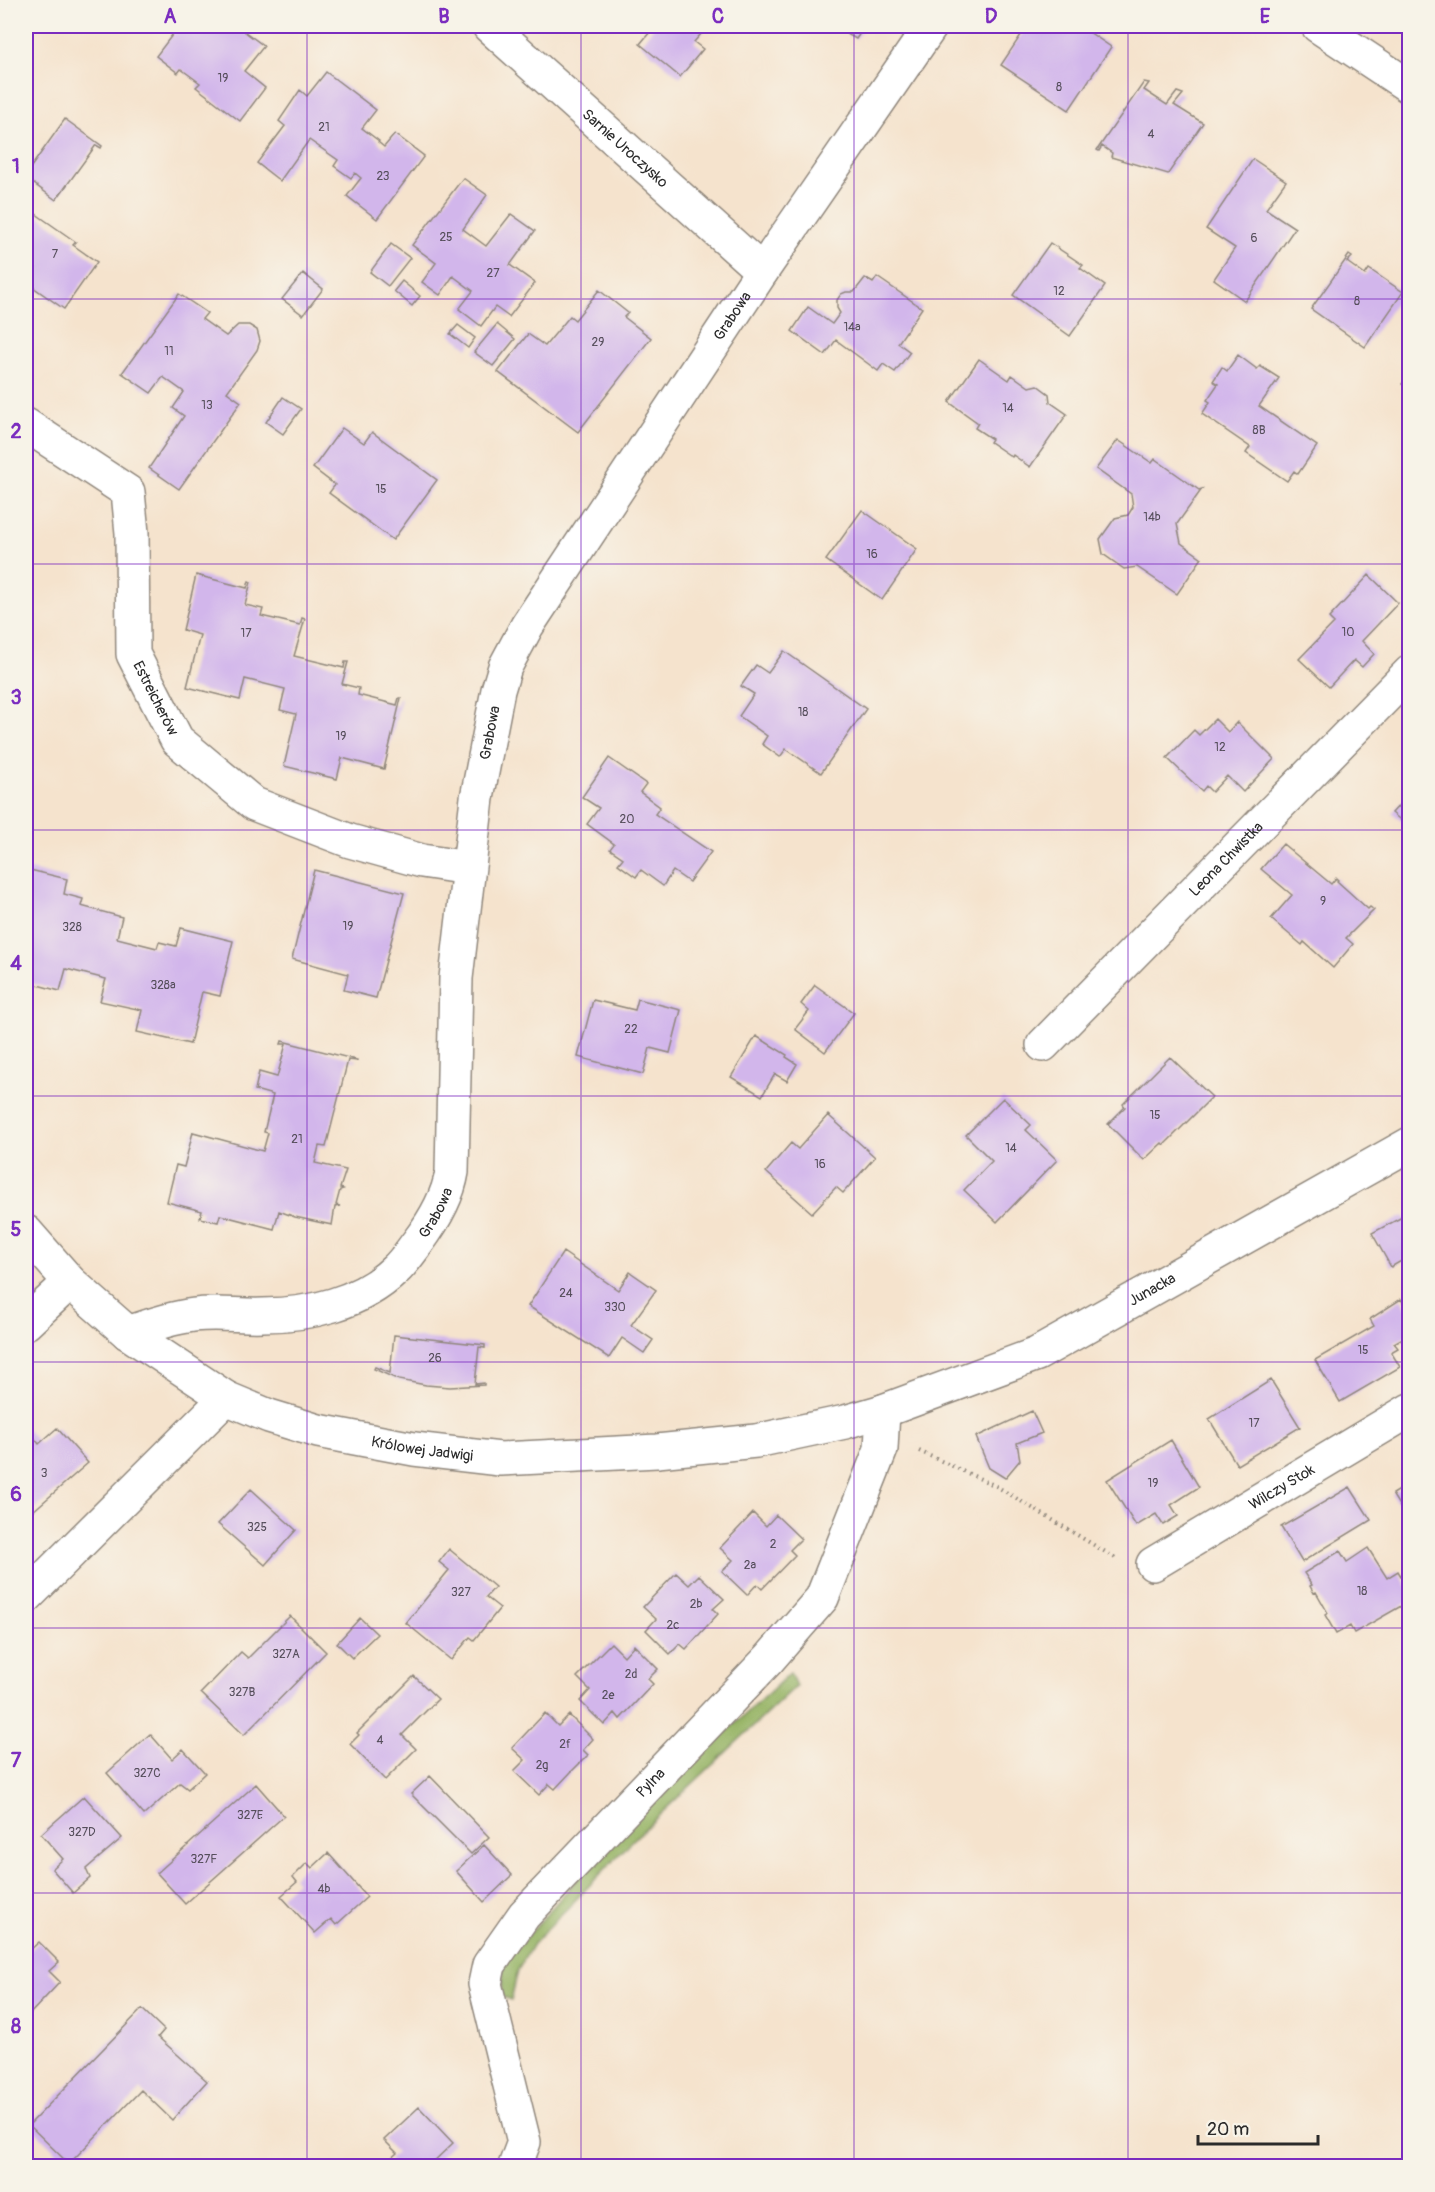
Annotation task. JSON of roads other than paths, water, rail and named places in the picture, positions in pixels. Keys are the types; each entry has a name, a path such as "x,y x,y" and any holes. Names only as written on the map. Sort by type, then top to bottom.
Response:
{"street":[{"name":"Sarnie Uroczysko","path":"489,26 762,271"},
{"name":"Grabowa","path":"128,1333 157,1322 196,1314 292,1315 318,1310 344,1301 384,1280 396,1270 420,1239 446,1192 452,1172 454,1006 468,868 477,798 492,716 505,666 514,647 762,271 931,26"},
{"path":"1318,26 1410,87"},
{"name":"Estreicherów","path":"26,425 128,492 132,532 133,654 177,740 254,804 350,842 422,861 468,868"},
{"name":"Leona Chwistka","path":"1043,1045 1410,672"},
{"name":"Junacka","path":"883,1411 1037,1354 1410,1144"},
{"name":"Królowej Jadwigi","path":"26,1232 70,1282 128,1333 226,1398 269,1416 318,1431 414,1449 500,1459 657,1452 756,1441 845,1422 883,1411"},
{"path":"26,1323 70,1282"},
{"path":"26,1597 226,1398"},
{"name":"Wilczy Stok","path":"1153,1564 1410,1410"},
{"name":"Pylna","path":"515,2166 524,2142 485,1984 489,1965 524,1915 769,1659 822,1598 881,1449 883,1411"}]}
